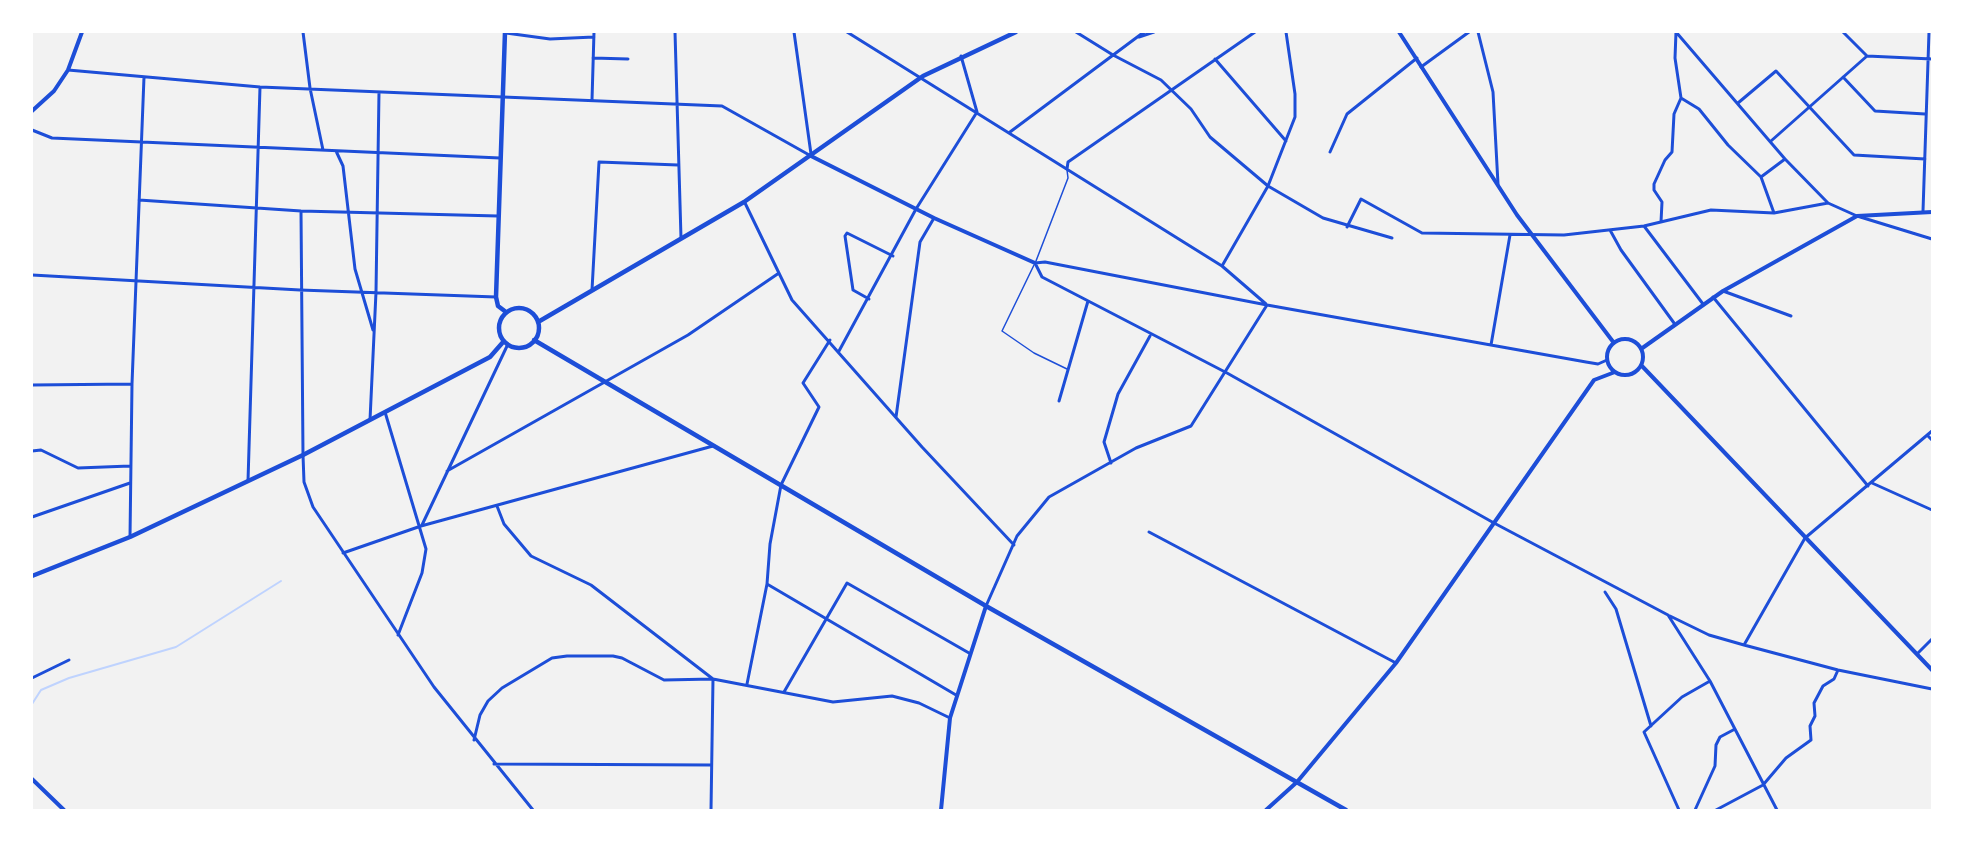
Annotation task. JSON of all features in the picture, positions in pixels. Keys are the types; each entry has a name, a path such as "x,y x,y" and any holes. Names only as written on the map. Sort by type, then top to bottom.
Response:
{"main road":[{"path":"506,32 495,297 498,306 506,312"},
{"path":"538,322 744,202 923,76 961,56 1016,32"},
{"path":"515,308 525,309 533,314 538,322 538,331 534,340 522,347 506,343 500,333 499,324 506,312 515,308"},
{"path":"534,340 986,606 1346,810"},
{"path":"32,576 130,537 303,455 490,357 506,343"}],"street":[{"path":"32,111 54,91 68,70 82,32"},
{"path":"303,32 310,88 324,150"},
{"path":"506,32 549,39 594,37"},
{"path":"592,100 594,32"},
{"path":"675,32 681,238"},
{"path":"794,32 812,156"},
{"path":"847,32 923,76 1222,266 1268,305"},
{"path":"1076,32 1113,56 1161,80 1171,88 1191,109 1210,137 1268,186 1323,218 1347,227 1392,238"},
{"path":"1010,132 1144,32"},
{"path":"1135,39 1154,32"},
{"path":"1066,169 1068,162 1171,88 1255,32"},
{"path":"1222,266 1268,186 1295,117 1295,94 1286,32"},
{"path":"1399,32 1498,188 1614,343"},
{"path":"1421,67 1468,32"},
{"path":"1478,32 1493,92 1498,188"},
{"path":"1661,222 1662,202 1654,190 1654,184 1665,160 1672,152 1674,114 1682,98 1675,58 1676,32"},
{"path":"1676,32 1785,159 1828,203 1857,216 1932,239"},
{"path":"1843,32 1867,56 1932,59"},
{"path":"1923,211 1929,32"},
{"path":"839,351 893,256 916,209 977,112 961,56"},
{"path":"1771,141 1867,56"},
{"path":"593,58 628,59"},
{"path":"1330,152 1347,114 1417,58"},
{"path":"1215,59 1287,142"},
{"path":"68,70 260,87 722,106 812,156 916,209 1035,263 1046,262 1268,305 1598,364 1607,360"},
{"path":"1738,103 1776,71 1854,155 1925,159"},
{"path":"130,537 132,384 144,77"},
{"path":"1843,77 1875,111 1925,114"},
{"path":"248,481 260,87"},
{"path":"370,420 376,292 379,92"},
{"path":"1682,98 1699,109 1728,145 1761,177 1774,213"},
{"path":"32,130 52,138 500,158"},
{"path":"336,151 343,166 350,212 350,242 360,291 374,332"},
{"path":"1761,177 1785,159"},
{"path":"592,290 599,162 678,165"},
{"path":"1347,227 1360,199 1422,232 1564,236 1644,226 1711,210 1774,213 1828,203"},
{"path":"139,200 301,211 498,216"},
{"path":"744,202 792,300 1014,545"},
{"path":"301,211 300,290 304,482 313,507 398,635 474,740 533,810"},
{"path":"1641,349 1713,297 1857,216 1932,212"},
{"path":"896,417 920,242 934,218"},
{"path":"1644,226 1703,304"},
{"path":"1610,230 1621,250 1674,323"},
{"path":"869,299 853,290 845,236 847,233 893,256"},
{"path":"1491,345 1510,235"},
{"path":"1035,263 1042,277 1150,336 1227,373 1494,523 1708,635 1838,670 1932,689"},
{"path":"447,471 688,335 779,273"},
{"path":"32,275 300,290 495,297"},
{"path":"1723,291 1791,316"},
{"path":"1713,297 1868,486"},
{"path":"1059,401 1089,301"},
{"path":"941,810 950,718 956,694 986,606 1017,536 1049,497 1136,448 1191,426 1227,373 1268,305"},
{"path":"1111,463 1104,442 1118,394 1150,336"},
{"path":"1615,372 1607,360 1608,350 1614,343 1625,339 1634,341 1641,349 1641,365 1932,670"},
{"path":"747,684 767,584 770,544 780,485 819,407 803,383 830,340"},
{"path":"421,526 506,343"},
{"path":"1266,810 1297,782 1396,663 1594,380 1615,372 1627,374 1641,365"},
{"path":"32,385 132,384"},
{"path":"385,412 421,526 426,549 422,573 398,635"},
{"path":"1744,645 1805,538 1932,431"},
{"path":"1927,435 1932,440"},
{"path":"343,553 421,526 715,446"},
{"path":"32,451 41,450 78,468 130,466"},
{"path":"32,518 130,483"},
{"path":"1872,483 1932,510"},
{"path":"497,506 504,524 531,556 591,585 712,679"},
{"path":"1149,532 1396,663"},
{"path":"784,692 847,583 969,653"},
{"path":"767,584 956,694"},
{"path":"1605,592 1616,609 1651,726"},
{"path":"1668,615 1710,681 1777,810"},
{"path":"1918,653 1932,639"},
{"path":"474,740 480,716 488,701 502,688 552,658 613,656 622,658 664,680 712,679 833,702 892,696 919,703 950,718"},
{"path":"32,678 69,660"},
{"path":"1716,810 1763,785 1786,758 1811,740 1810,726 1815,716 1814,703 1823,686 1834,679 1838,670"},
{"path":"711,810 712,679"},
{"path":"1679,810 1644,732 1682,697 1710,681"},
{"path":"1695,810 1715,766 1716,745 1720,736 1736,729"},
{"path":"494,764 712,765"},
{"path":"32,779 64,810"}],"lane":[{"path":"1066,169 1068,178 1035,263 1002,331 1034,353 1068,370"}],"waterway":[{"path":"32,704 41,690 69,678 176,647 281,581"}]}
